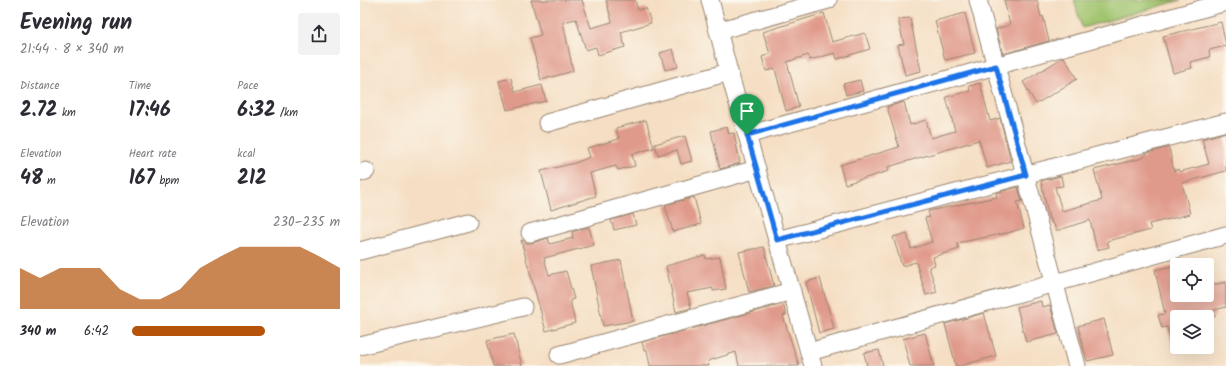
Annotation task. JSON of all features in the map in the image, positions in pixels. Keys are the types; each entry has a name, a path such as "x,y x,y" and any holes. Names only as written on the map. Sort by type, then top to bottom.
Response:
{"street":[{"path":"710,0 729,72 811,359 1054,283 1226,235"},
{"path":"718,31 828,0"},
{"path":"978,0 1077,366"},
{"path":"747,135 1226,2"},
{"path":"547,123 729,72"},
{"path":"777,240 1226,122"},
{"path":"530,233 757,170"},
{"path":"360,251 468,222"},
{"path":"559,355 792,291"},
{"path":"360,346 523,307"}],"green space":[{"path":"1074,0 1181,0 1082,28"}],"building":[{"path":"531,0 582,0 591,28 612,22 606,0 635,0 638,10 646,8 651,23 621,32 625,47 598,55 596,47 586,50 576,19 563,22 573,71 541,80 530,38 541,35"},
{"path":"1004,0 1037,0 1041,17 1043,16 1049,41 1003,54 996,29 1010,25"},
{"path":"824,13 832,42 865,33 870,49 837,59 835,53 810,60 808,55 787,62 799,107 786,111 775,69 766,71 762,57 770,54 763,32"},
{"path":"965,13 975,53 945,60 935,21"},
{"path":"910,18 921,71 905,75 898,45 904,44 898,19"},
{"path":"1221,22 1226,46 1209,50 1210,57 1190,62 1192,68 1173,73 1163,36"},
{"path":"673,49 678,67 665,70 660,53"},
{"path":"1064,57 1077,79 1036,104 1023,82"},
{"path":"511,78 515,92 542,85 546,101 507,110 499,81"},
{"path":"860,80 863,91 846,95 843,84"},
{"path":"980,83 990,121 1000,118 1011,161 987,168 979,140 888,167 889,171 845,184 840,165 899,147 887,107 904,102 910,125 926,120 931,138 955,131 946,97 970,91 969,86"},
{"path":"646,120 654,148 632,154 635,166 618,170 616,166 590,173 596,196 551,210 541,171 575,163 590,157 587,148 619,139 616,128"},
{"path":"727,127 729,134 734,133 740,163 720,169 711,131"},
{"path":"1226,132 1226,171 1182,183 1190,214 1149,224 1151,230 1107,241 1109,247 1097,250 1090,220 1056,231 1054,224 1052,224 1051,219 1049,219 1041,181 1061,176 1063,186 1055,187 1062,211 1102,200 1094,170 1143,158 1147,153 1166,148 1169,148 1174,171 1178,169 1179,172 1209,164 1202,139"},
{"path":"685,136 692,161 681,164 677,150 658,155 655,144"},
{"path":"1018,187 1022,201 1017,202 1024,228 957,243 959,249 933,257 935,265 929,267 937,292 926,295 916,262 902,266 893,237 907,233 911,249 932,242 925,218 930,217 928,211 997,197 996,193"},
{"path":"694,197 701,224 673,232 665,205"},
{"path":"633,214 636,225 614,230 611,220"},
{"path":"589,227 594,245 544,258 549,275 566,271 574,299 570,300 575,323 546,331 521,240 527,243 532,243 548,238 550,244 573,238 572,232"},
{"path":"764,247 774,286 749,292 739,252"},
{"path":"705,255 706,259 720,257 726,289 713,291 713,288 687,293 691,308 676,312 666,266"},
{"path":"621,260 633,321 603,326 591,266"},
{"path":"1170,267 1170,302 1214,302 1214,285 1226,282 1226,307 1214,310 1170,310 1170,338 1167,327 1162,328 1158,315 1165,314 1155,270"},
{"path":"820,278 834,329 819,333 806,282"},
{"path":"1041,301 1042,307 1050,305 1058,334 1026,342 1017,307"},
{"path":"783,304 786,315 783,316 799,366 739,366 736,352 708,361 709,366 650,366 647,350 644,350 642,342"},
{"path":"984,313 996,356 956,366 945,324"},
{"path":"1104,319 1113,355 1087,361 1078,326"},
{"path":"925,333 934,366 910,366 903,339"},
{"path":"514,334 522,366 493,366 487,340"},
{"path":"879,350 883,366 867,366 864,353"}],"route":[{"path":"996,66 1026,175 777,240 747,135 996,66"}]}
